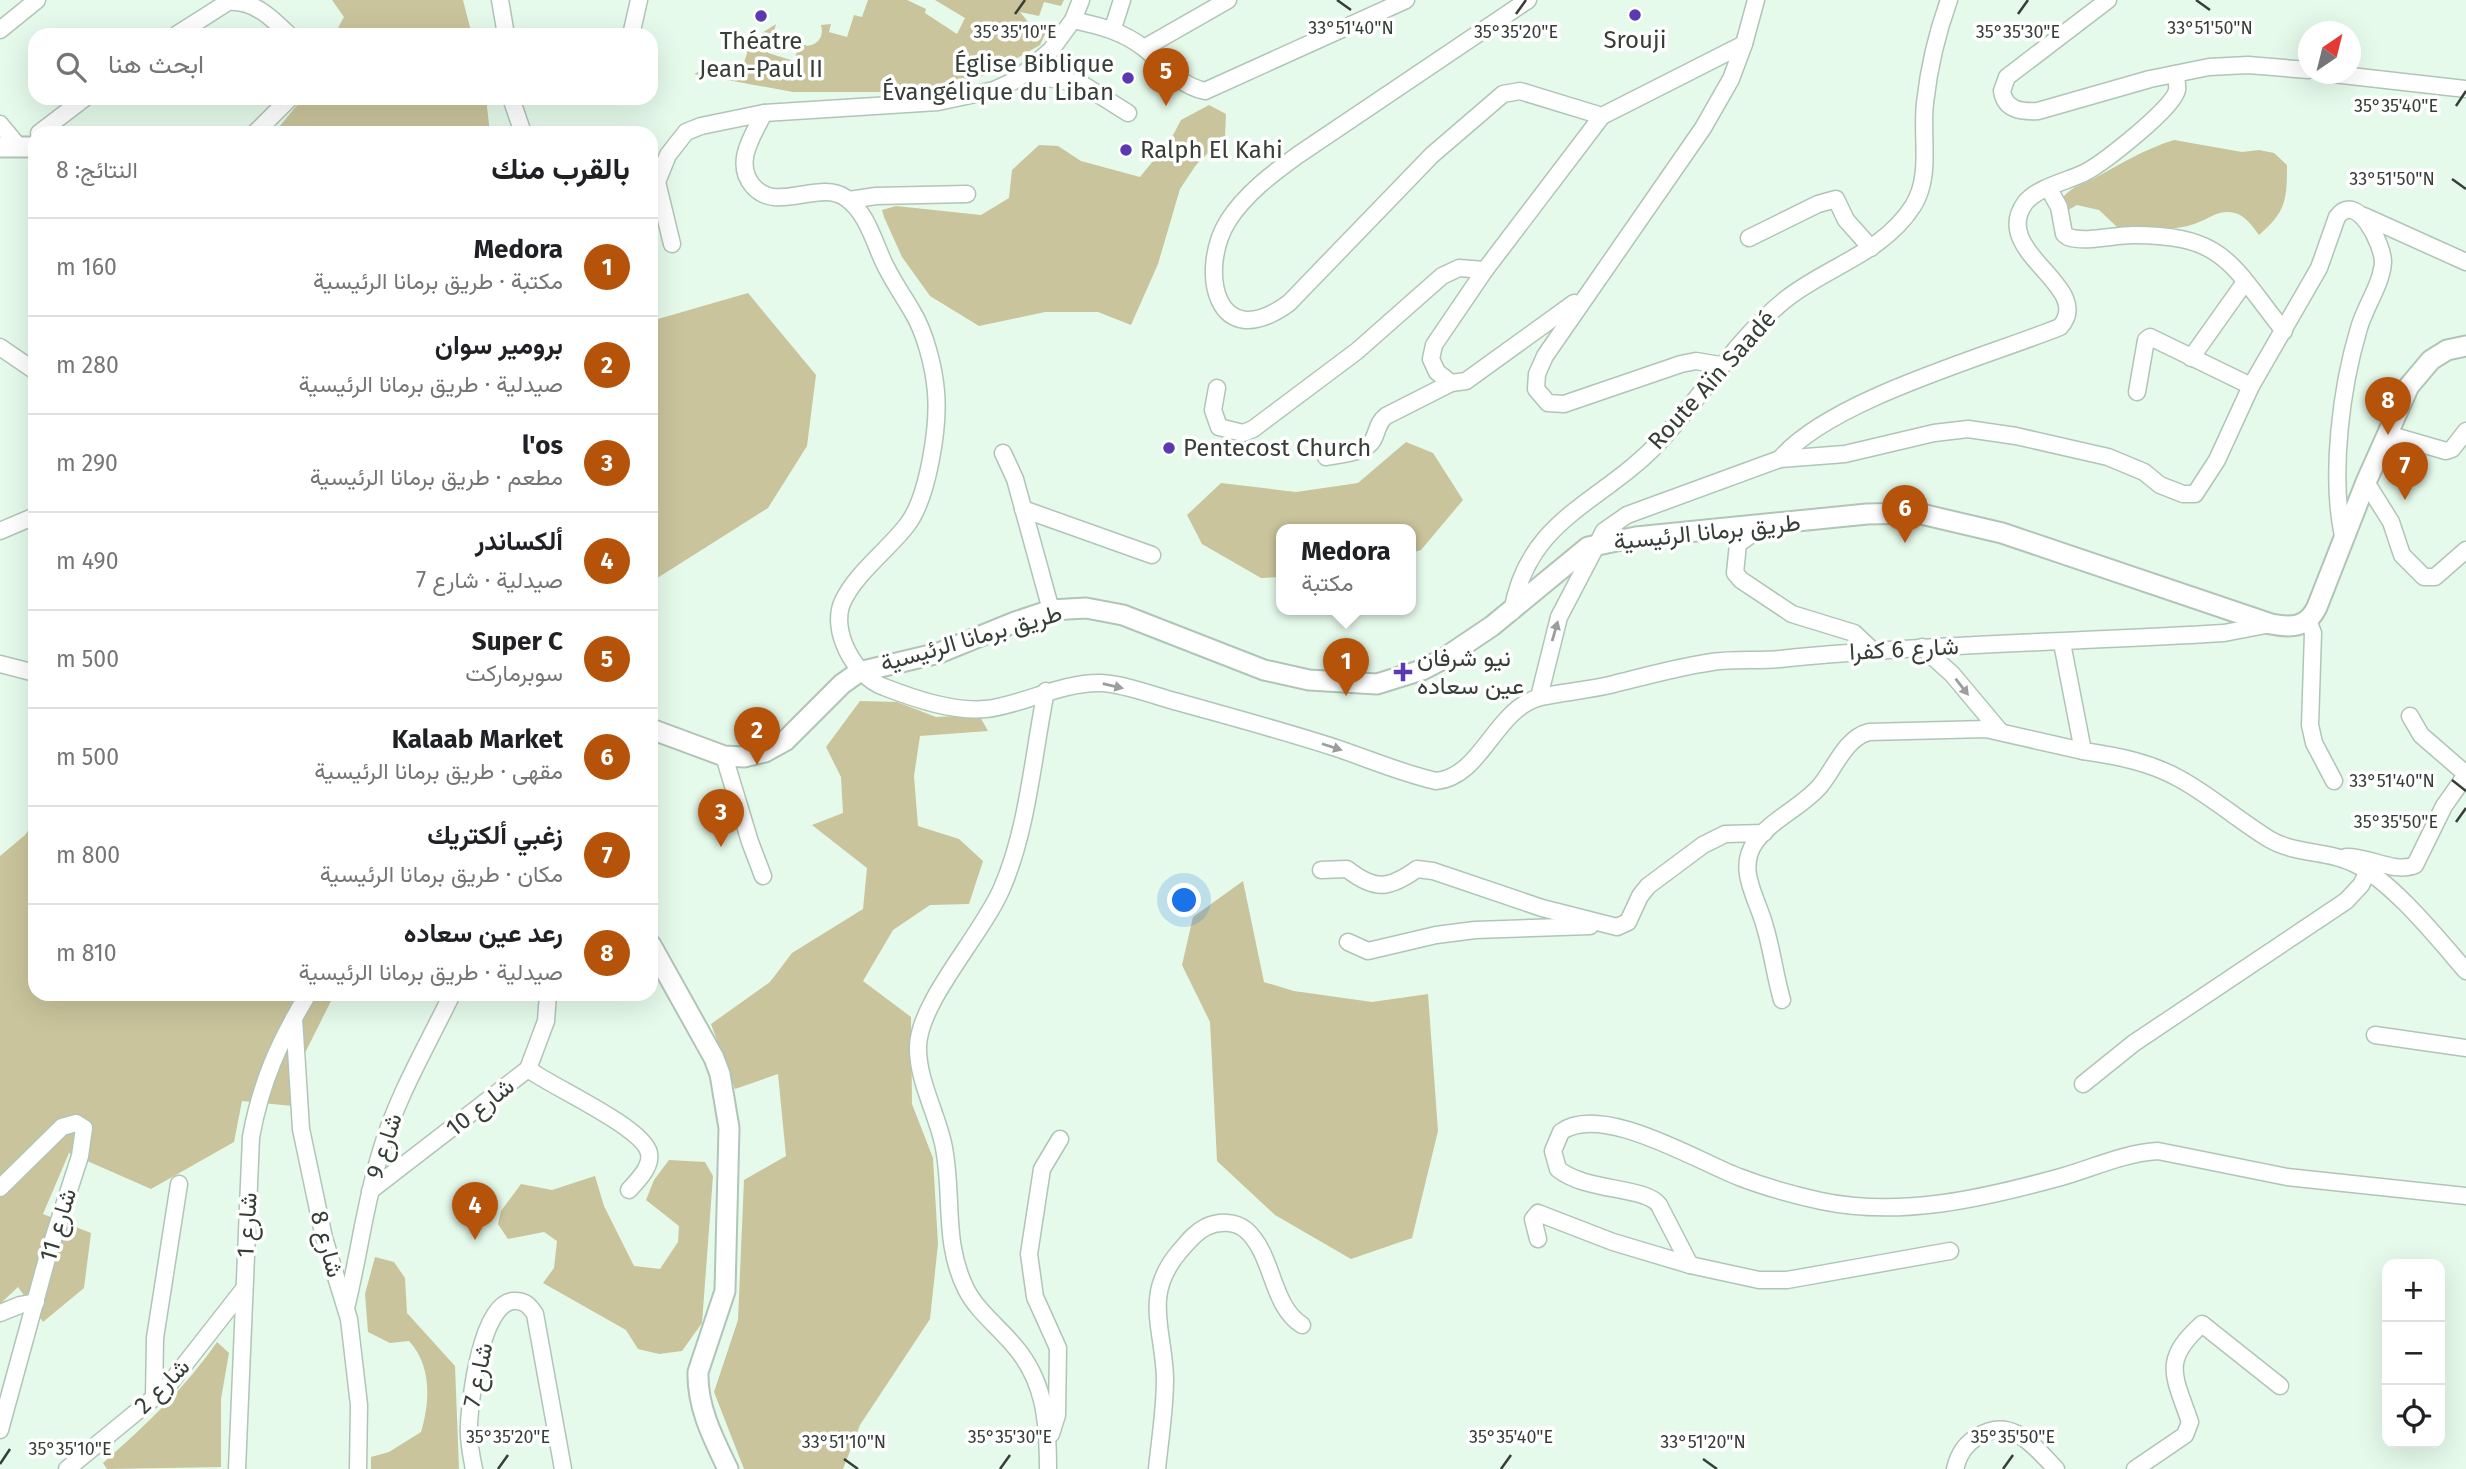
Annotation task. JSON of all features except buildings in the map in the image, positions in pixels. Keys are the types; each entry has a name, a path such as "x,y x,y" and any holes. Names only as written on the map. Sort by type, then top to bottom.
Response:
{"main road":[{"path":"2308,620 2317,607 2365,482 2418,372 2439,354 2466,346"},
{"name":"طريق برمانا الرئيسية","path":"658,732 724,756 744,757 765,752 785,741 842,684 859,672 939,653 1051,610 1086,608 1123,615 1264,670 1354,685 1377,684 1422,670 1512,612 1574,556 1595,545 1636,537 1891,513 1939,517 2025,541 2271,624 2296,627 2308,620"},
{"path":"658,958 702,1031 720,1074 726,1101 731,1158 726,1291 698,1372 698,1384 705,1417 729,1469"}],"street":[{"path":"0,30 37,0"},
{"path":"500,0 505,28"},
{"path":"633,28 639,0"},
{"path":"658,180 678,139 701,126 764,113 948,100 994,90 1024,74 1051,50 1073,20 1081,0"},
{"path":"1113,28 1122,0"},
{"path":"1144,48 1228,0"},
{"path":"1073,20 1113,28 1144,48 1181,81 1205,91 1406,0"},
{"path":"1528,0 1298,155 1270,176 1246,200 1228,220 1217,252 1216,289 1224,308 1240,320 1251,322 1272,315 1289,303 1432,155 1503,94 1520,91 1602,116"},
{"path":"1720,365 1696,360 1564,404 1548,402 1536,388 1538,369 1703,128 1731,79 1756,0"},
{"name":"Route Aïn Saadé","path":"1512,612 1525,567 1548,533 1652,450 1747,334 1787,298 1871,248 1899,225 1914,205 1923,184 1923,118 1927,85 1935,43 1949,0"},
{"path":"2108,0 2007,77 2001,90 2006,102 2020,111 2038,111 2175,74 2228,65 2298,69"},
{"path":"187,28 228,2 238,1 258,9 281,28"},
{"path":"1588,293 1476,375 1458,384 1451,383 1437,372 1431,351 1485,270 1602,116 1744,44"},
{"path":"1024,74 1082,84 1128,113"},
{"path":"1780,459 1795,442 1849,411 1899,387 2063,324 2067,315 2067,300 2025,247 2018,224 2024,205 2038,193 2088,171 2134,137 2174,96 2177,87 2175,74"},
{"path":"2361,77 2466,89"},
{"path":"48,126 76,105"},
{"path":"262,126 283,105"},
{"path":"513,105 521,126"},
{"path":"764,113 744,160 750,183 759,192 769,195 782,197 825,191 838,193 849,200 866,222 884,263 914,315 936,393 927,474 915,513 849,591 840,609 841,631 859,672 879,686 956,707 987,709 1046,691 1102,683 1288,733 1436,781 1445,780 1466,767 1516,712 1539,697 1559,617 1604,531 1627,515 1780,459 1845,454 1934,433 1968,429 2016,436 2116,460 2144,472 2160,485 2189,495 2201,488 2217,460 2251,387 2324,258 2339,214 2352,210 2466,262"},
{"path":"0,124 26,143"},
{"path":"658,186 672,244"},
{"path":"2049,189 2059,207 2064,234 2068,237 2150,235 2195,241 2223,255 2284,331"},
{"path":"849,200 876,196 967,194"},
{"path":"1749,238 1818,204 1836,199 1846,220 1871,248"},
{"path":"2343,536 2337,501 2337,453 2358,331 2383,262 2381,250 2364,216"},
{"path":"1217,388 1213,410 1219,427 1243,433 1253,429 1357,351 1442,276 1459,268 1485,270"},
{"path":"2192,358 2245,282"},
{"path":"2137,393 2147,338 2154,338 2251,387"},
{"path":"0,347 28,366"},
{"path":"1326,457 1366,448 1374,439 1380,420 1451,383"},
{"path":"2387,434 2446,451 2452,449 2466,431"},
{"path":"1003,453 1023,509 1051,610"},
{"path":"2365,482 2391,522 2402,555 2424,577 2435,577 2466,550"},
{"path":"1023,509 1152,555"},
{"path":"0,531 28,519"},
{"path":"1764,525 1738,544 1735,573 1741,580 1792,614 1854,632 1872,650"},
{"path":"2308,620 2313,633 2310,725 2314,743 2334,781"},
{"name":"شارع 6 كفرا","path":"1539,697 1715,662 1769,660 1872,650 2062,643 2224,633 2271,624"},
{"path":"2062,643 2083,751"},
{"path":"1922,648 1952,674 1999,730"},
{"path":"0,664 28,671"},
{"path":"1046,691 1009,870 980,930 924,1016 918,1048 946,1164 949,1238 953,1257 979,1310 1021,1353 1037,1378 1045,1408 1048,1469"},
{"path":"1782,1000 1765,924 1750,885 1748,857 1764,833 1807,801 1854,738 1861,734 1959,729 1999,730 2083,751 2123,757 2158,768 2189,784 2280,845 2301,852 2361,857 2403,868 2415,865 2444,806 2466,774 2421,735 2410,716"},
{"path":"724,756 764,876"},
{"path":"1321,870 1347,869 1364,883 1394,885 1417,869 1433,871 1542,908 1617,927 1628,922 1640,896 1648,886 1710,841 1733,833 1764,833"},
{"path":"2338,857 2368,871 2404,904 2466,971"},
{"path":"2082,1084 2134,1043 2346,901 2361,885 2368,871"},
{"path":"1348,942 1368,951 1436,934 1602,923"},
{"name":"شارع 1","path":"237,1469 251,1138 258,1096 304,1001"},
{"name":"شارع 9","path":"346,1308 370,1191 391,1121 449,1001"},
{"name":"شارع 10","path":"370,1191 528,1069 547,1021 548,1001"},
{"name":"شارع 8","path":"294,1018 303,1139 326,1247 346,1308 359,1405 358,1469"},
{"path":"2375,1035 2466,1048"},
{"path":"528,1069 626,1127 645,1145 649,1153 647,1166 629,1190"},
{"name":"شارع 11","path":"0,1188 62,1127 75,1123 84,1128 80,1156 0,1430"},
{"path":"1690,1265 1659,1205 1651,1197 1604,1189 1578,1181 1558,1169 1553,1151 1561,1132 1579,1124 1642,1133 1716,1167 1764,1185 1823,1201 1880,1207 1938,1204 2059,1178 2139,1152 2158,1151 2287,1177 2466,1196"},
{"path":"1048,1440 1057,1415 1058,1348 1035,1297 1029,1254 1042,1169 1060,1139"},
{"path":"154,1398 155,1338 179,1184"},
{"path":"1538,1240 1533,1219 1538,1213 1613,1242 1690,1265 1759,1280 1787,1280 1950,1251"},
{"path":"1157,1469 1165,1378 1157,1310 1163,1271 1197,1231 1214,1224 1233,1223 1247,1231 1271,1271 1292,1320 1301,1325"},
{"name":"شارع 2","path":"66,1469 154,1398 181,1370 243,1290"},
{"path":"0,1313 36,1302"},
{"name":"شارع 7","path":"474,1469 468,1428 477,1362 496,1313 507,1302 523,1302 535,1314 564,1469"},
{"path":"2135,1469 2185,1435 2190,1422 2174,1381 2173,1360 2186,1338 2202,1324 2280,1386"},
{"path":"1955,1469 1958,1458 1973,1439 1994,1429 2006,1429 2030,1441 2056,1469"}],"shaded area":[{"path":"332,0 463,0 470,28 338,28 344,17"},
{"path":"868,0 907,0 926,9 925,13 957,34 965,18 935,0 1064,0 1061,6 1044,2 1039,16 1020,12 1034,29 1046,32 1040,45 989,74 928,92 793,92 694,74 708,67 740,76 751,40 776,24 768,53 794,61 798,48 791,46 792,43 796,41 807,46 815,43 821,36 821,25 831,24 829,32 847,37 854,15 862,17"},
{"path":"297,105 487,105 489,126 280,126"},
{"path":"1209,105 1226,114 1225,136 1196,165 1180,189 1158,264 1131,325 1098,312 1045,312 979,326 930,296 902,257 884,217 882,210 896,206 981,215 1009,198 1012,170 1039,145 1058,146 1081,161 1140,177 1171,139 1181,120"},
{"path":"2174,140 2242,152 2259,150 2274,153 2287,165 2285,196 2275,219 2259,235 2243,217 2230,212 2216,214 2190,225 2159,229 2117,227 2099,210 2077,205 2063,213 2063,197 2071,190 2143,152"},
{"path":"748,293 816,375 807,446 768,508 658,578 658,319"},
{"path":"1406,442 1433,453 1463,500 1421,550 1416,552 1416,524 1276,524 1276,577 1261,578 1202,544 1187,515 1221,483 1296,492 1358,483"},
{"path":"860,701 897,702 936,717 979,715 988,731 920,736 914,776 918,826 959,839 983,861 969,904 930,905 893,930 863,981 911,1017 912,1104 933,1158 938,1244 930,1319 860,1425 843,1469 744,1469 714,1392 738,1320 744,1180 786,1156 778,1074 735,1089 711,1024 770,982 792,953 863,909 867,868 812,825 843,813 841,777 826,747"},
{"path":"28,831 28,1001 331,1001 289,1085 293,1106 242,1101 234,1142 151,1189 69,1153 43,1214 91,1233 84,1288 43,1322 18,1287 0,1304 0,856"},
{"path":"1243,881 1264,982 1294,991 1372,1002 1428,994 1438,1131 1412,1238 1351,1259 1275,1215 1217,1161 1210,1022 1182,965 1193,917"},
{"path":"669,1160 705,1162 713,1176 702,1323 682,1351 659,1354 638,1349 626,1330 543,1283 554,1268 557,1241 544,1232 508,1239 498,1224 501,1211 521,1184 552,1190 595,1176 604,1206 634,1266 660,1269 678,1242 679,1226 646,1200 654,1180"},
{"path":"375,1257 394,1262 405,1278 407,1313 455,1366 459,1469 371,1469 371,1457 389,1452 421,1432 427,1397 422,1362 409,1341 390,1343 368,1332 365,1294"},
{"path":"217,1342 229,1353 221,1399 221,1467 107,1469 103,1463 164,1406"}],"place":[{"name":"Srouji","path":"1635,15"},
{"name":"Théatre Jean-Paul II","path":"761,16"},
{"name":"Église Biblique Évangélique du Liban","path":"1128,78"},
{"name":"Super C","path":"1166,106"},
{"name":"Ralph El Kahi","path":"1126,150"},
{"name":"رعد عين سعاده","path":"2388,435"},
{"name":"Pentecost Church","path":"1169,448"},
{"name":"زغبي ألكتريك","path":"2405,500"},
{"name":"Kalaab Market","path":"1905,543"},
{"name":"نيو شرفان عين سعاده","path":"1403,672"},
{"name":"Medora","path":"1346,696"},
{"name":"برومير سوان","path":"757,765"},
{"name":"l'os","path":"721,847"},
{"name":"ألكساندر","path":"475,1240"}]}
